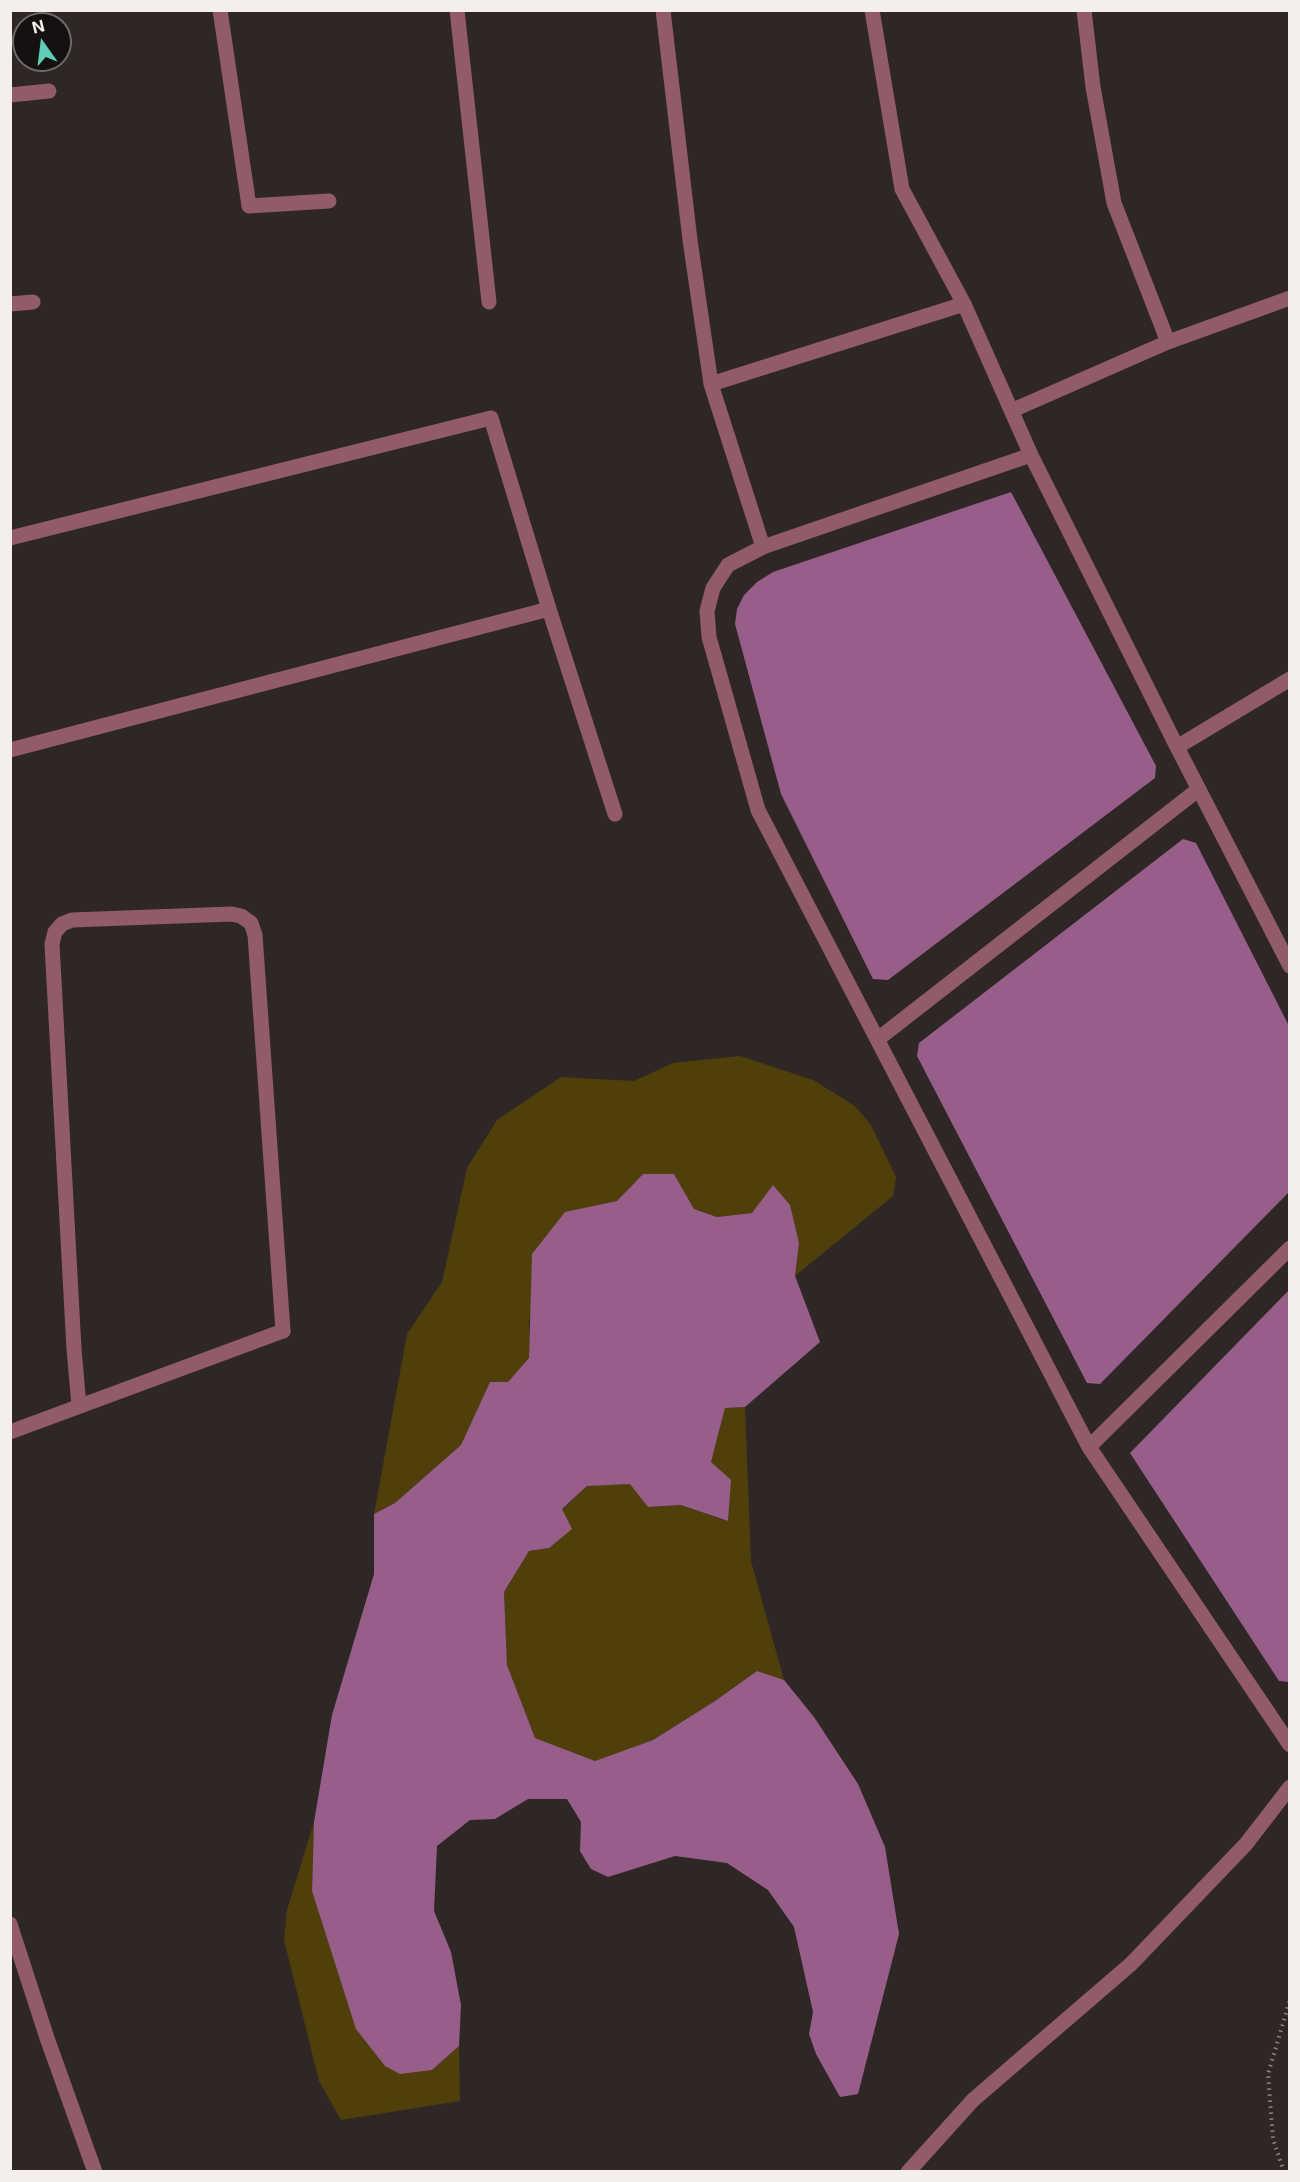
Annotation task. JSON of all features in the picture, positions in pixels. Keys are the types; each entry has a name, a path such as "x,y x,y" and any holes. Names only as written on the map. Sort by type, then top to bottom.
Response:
{"street":[{"path":"220,10 249,206 329,201"},
{"path":"457,10 489,302"},
{"path":"663,10 690,240 711,384 763,547"},
{"path":"872,10 902,189 964,304 1031,455 1290,966"},
{"path":"1084,10 1093,87 1114,203 1168,342"},
{"path":"10,95 49,91"},
{"path":"1013,410 1168,342 1290,298"},
{"path":"10,304 33,302"},
{"path":"711,384 964,304"},
{"path":"10,538 491,418 615,814"},
{"path":"1031,455 763,547 728,565 713,588 707,611 709,637 758,810 1089,1447 1290,1745"},
{"path":"10,750 549,609"},
{"path":"1177,747 1290,679"},
{"path":"878,1039 1199,789"},
{"path":"10,1432 284,1331 255,935 250,923 241,916 232,914 72,920 62,924 55,932 52,944 79,1406"},
{"path":"1089,1447 1290,1248"},
{"path":"908,2172 973,2100 1131,1964 1246,1844 1290,1786"},
{"path":"10,1924 47,2038 95,2172"}],"path":[{"path":"1284,2172 1273,2139 1268,2073 1290,2000"}],"shaded area":[{"path":"1011,492 1156,766 1155,778 888,980 873,979 781,794 735,624 737,609 744,595 757,582 773,572"},
{"path":"1183,839 1196,843 1289,1026 1289,1192 1100,1384 1087,1383 917,1056 919,1043"},
{"path":"740,1056 813,1080 855,1106 871,1125 896,1177 893,1196 795,1276 799,1243 752,1213 717,1217 694,1209 674,1174 643,1174 617,1201 565,1213 529,1320 530,1358 508,1382 490,1382 461,1445 395,1503 374,1514 407,1334 442,1282 467,1168 497,1120 561,1077 634,1081 673,1063"},
{"path":"643,1174 674,1174 694,1209 717,1217 752,1213 773,1185 790,1205 799,1243 795,1276 820,1342 745,1407 725,1408 711,1462 731,1480 728,1521 681,1505 648,1507 630,1484 587,1486 562,1509 572,1529 549,1548 529,1551 504,1592 507,1665 535,1738 595,1761 653,1740 757,1671 784,1680 814,1717 858,1784 885,1847 899,1934 858,2094 840,2097 816,2054 809,2034 813,2012 794,1927 768,1890 727,1863 675,1856 608,1877 591,1869 580,1851 581,1822 567,1799 528,1799 495,1819 470,1820 437,1846 434,1911 451,1952 461,2005 459,2046 432,2070 400,2074 385,2066 356,2029 312,1891 314,1822 332,1715 374,1574 374,1514 395,1503 461,1445 490,1382 508,1382 529,1358 532,1254 565,1212 617,1201"},
{"path":"1289,1290 1289,1682 1279,1681 1130,1453"},
{"path":"745,1407 751,1561 784,1680 757,1671 653,1740 595,1761 535,1738 507,1665 504,1592 529,1551 549,1548 562,1510 587,1486 631,1483 648,1507 681,1505 727,1521 711,1462 725,1408"},
{"path":"314,1822 312,1891 432,2070 459,2046 460,2101 341,2120 319,2081 284,1940 287,1910"}]}
